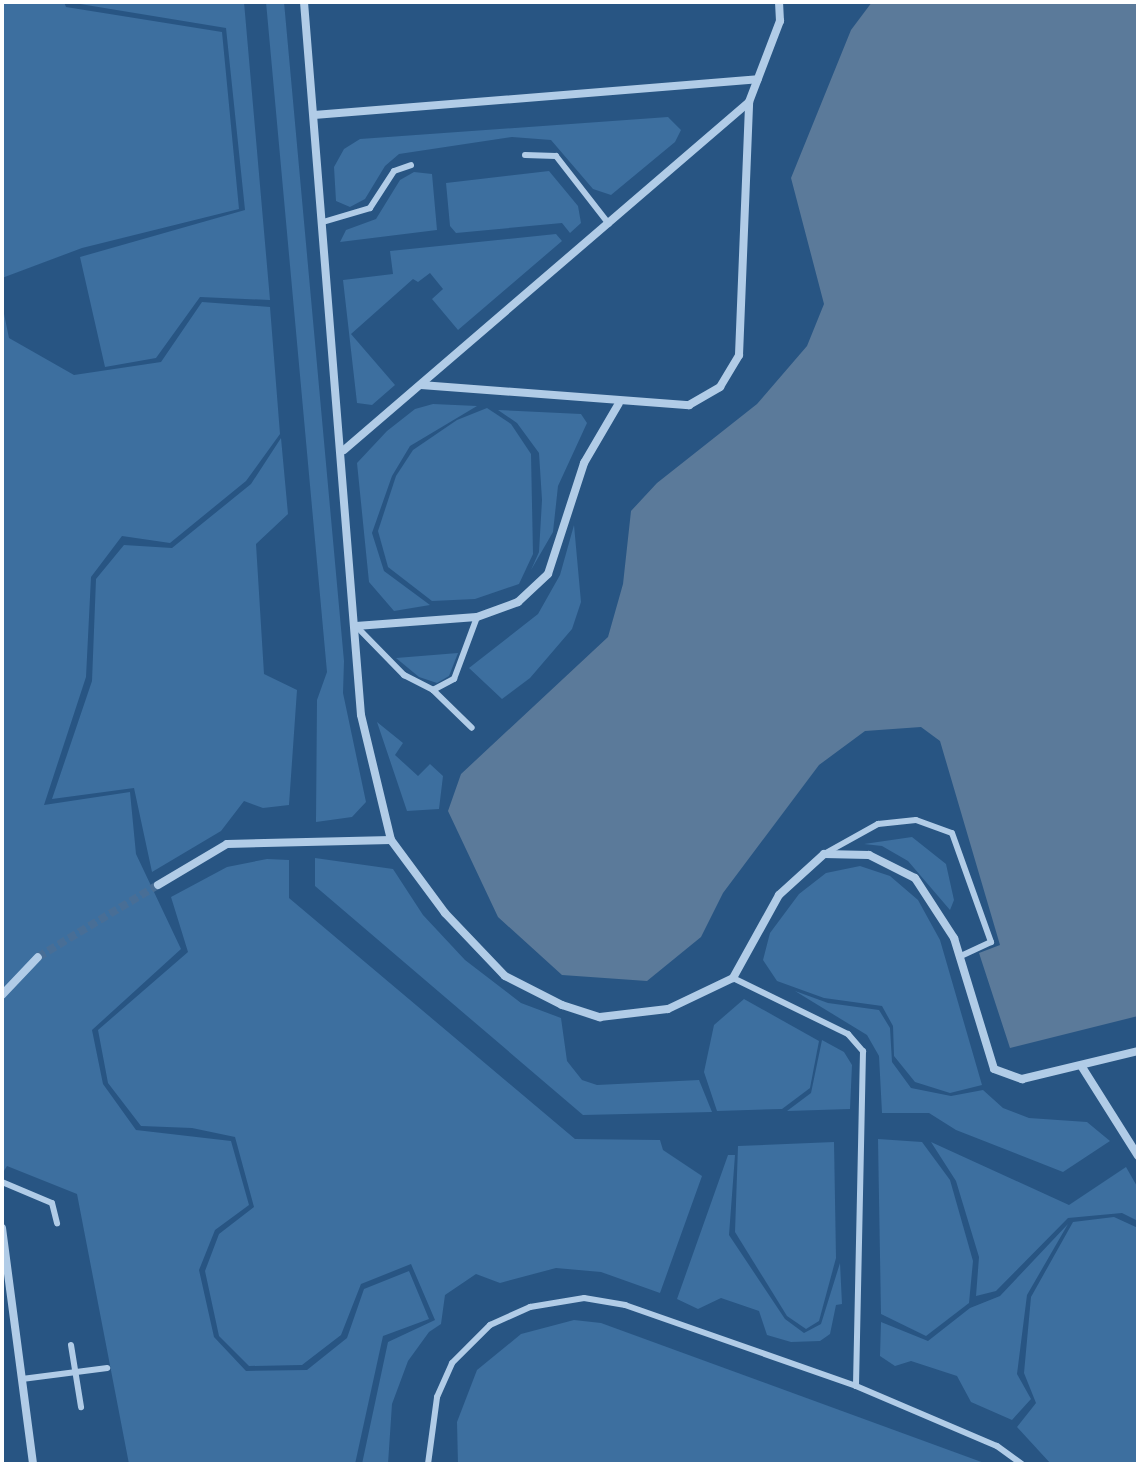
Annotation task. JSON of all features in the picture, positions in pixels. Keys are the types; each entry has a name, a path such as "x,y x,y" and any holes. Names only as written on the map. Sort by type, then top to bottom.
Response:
{"street":[{"path":"304,2 344,450 361,715 391,840 445,913 505,976 562,1005 600,1017 668,1009 733,978 779,895 824,854 869,855 915,878 954,938 994,1069 1022,1079 1082,1067 1138,1051"},
{"path":"421,385 619,403 689,405 720,387 739,355 749,102 780,21 779,2"},
{"path":"314,115 758,79"},
{"path":"344,450 749,102"},
{"path":"356,626 477,617 518,602 548,574 584,463 619,403"},
{"path":"158,885 227,844 391,840"},
{"path":"2,995 38,957"},
{"path":"1082,1067 1138,1156"},
{"path":"2,1228 33,1464"}],"lane":[{"path":"525,155 556,156 609,224"},
{"path":"323,222 370,208 394,171 411,165"},
{"path":"433,690 454,679 477,617"},
{"path":"356,626 404,675 433,690 472,728"},
{"path":"824,854 878,824 916,820 952,833 991,942 959,957"},
{"path":"733,978 848,1034 863,1051 856,1386"},
{"path":"2,1182 52,1203 57,1223"},
{"path":"428,1464 437,1397 452,1363 490,1325 530,1307 584,1298 625,1305 856,1386 997,1446 1022,1464"},
{"path":"71,1345 81,1407"},
{"path":"22,1379 107,1368"}],"shaded area":[{"path":"2,2 64,2 66,7 222,32 239,209 82,248 2,278"},
{"path":"68,2 244,2 270,300 200,297 156,358 105,367 80,257 245,210 226,28"},
{"path":"266,2 284,2 344,661 343,693 366,802 352,817 316,822 317,700 327,672"},
{"path":"872,2 1138,2 1138,1016 1010,1048 979,953 1000,945 940,741 921,727 865,731 819,765 723,893 701,937 647,981 562,975 498,917 448,811 461,774 608,637 623,584 631,511 657,483 757,404 807,346 824,304 791,178 851,30"},
{"path":"668,117 681,130 675,142 611,195 593,189 551,140 512,137 399,154 385,166 365,199 350,207 336,201 334,167 344,149 360,139"},
{"path":"549,171 578,206 581,223 570,233 562,223 456,233 450,226 446,183"},
{"path":"414,172 432,174 437,230 340,242 346,230 376,219 400,180"},
{"path":"556,234 562,241 458,330 432,299 443,289 430,273 418,282 413,279 351,334 395,385 372,405 357,403 343,280 393,274 390,251"},
{"path":"202,302 270,307 280,434 246,481 170,543 122,536 91,577 86,677 44,805 130,792 136,854 181,949 92,1030 103,1084 136,1130 231,1141 249,1205 215,1230 199,1270 214,1337 246,1371 307,1370 347,1338 364,1289 409,1271 429,1319 383,1336 355,1464 129,1464 77,1194 7,1166 2,1174 2,304 9,338 74,375 161,362"},
{"path":"433,404 477,406 410,446 392,476 372,533 384,571 430,605 394,611 369,582 357,463 387,431 415,409"},
{"path":"487,408 511,424 531,454 533,554 519,584 475,599 432,601 388,567 378,531 396,476 413,450 457,420"},
{"path":"498,410 581,414 587,423 558,486 553,532 531,570 539,552 542,500 539,453 517,423"},
{"path":"281,438 288,514 256,544 264,674 297,690 289,805 263,808 244,801 221,831 152,872 134,788 52,799 92,681 96,579 124,545 172,548 251,484"},
{"path":"574,525 581,602 572,629 530,678 502,699 469,668 538,614 560,575"},
{"path":"458,653 449,676 437,683 419,677 396,658"},
{"path":"377,722 403,743 395,755 418,776 430,764 443,776 439,809 407,811"},
{"path":"912,837 946,864 954,900 950,910 908,861 882,846 864,844"},
{"path":"315,858 393,869 423,915 465,960 521,1003 561,1018 567,1061 582,1080 597,1085 699,1080 712,1112 583,1115 315,886"},
{"path":"267,859 289,860 289,898 575,1139 660,1140 663,1150 702,1176 660,1293 601,1272 556,1268 500,1283 476,1274 445,1295 441,1324 429,1332 408,1361 392,1404 388,1464 362,1464 388,1342 435,1320 411,1264 361,1284 341,1335 302,1365 249,1366 219,1336 205,1271 219,1234 254,1207 235,1137 192,1128 141,1126 108,1083 98,1030 188,952 171,897 227,867"},
{"path":"860,866 890,876 918,900 940,940 982,1085 950,1093 915,1082 894,1056 893,1026 882,1006 824,998 777,981 763,960 770,933 799,894 826,873"},
{"path":"795,991 828,1003 879,1010 890,1028 892,1062 911,1088 951,1096 983,1090 1003,1108 1029,1118 1087,1122 1110,1141 1063,1172 956,1130 929,1113 882,1113 879,1056 867,1035"},
{"path":"744,999 819,1041 810,1088 782,1109 717,1111 704,1072 714,1025"},
{"path":"822,1040 844,1052 852,1065 850,1109 787,1111 811,1093"},
{"path":"878,1139 922,1142 950,1180 973,1261 969,1303 926,1336 881,1314"},
{"path":"834,1142 836,1258 819,1321 806,1329 787,1316 735,1232 738,1146"},
{"path":"931,1142 1069,1205 1126,1167 1138,1188 1138,1221 1122,1213 1068,1218 996,1291 976,1296 979,1257 956,1181"},
{"path":"728,1155 735,1155 729,1235 785,1319 804,1333 821,1324 840,1263 842,1304 836,1305 830,1334 820,1341 791,1342 767,1335 759,1311 721,1298 698,1309 677,1299"},
{"path":"1114,1217 1138,1228 1138,1464 1051,1464 1017,1427 1036,1403 1024,1373 1031,1297 1073,1222"},
{"path":"1068,1224 1027,1295 1017,1374 1031,1399 1012,1420 971,1402 957,1376 911,1361 895,1366 880,1356 881,1322 928,1341 970,1308 1000,1296"},
{"path":"574,1320 601,1323 987,1464 458,1464 457,1422 477,1370 521,1334"}],"tunnel":[{"path":"38,957 158,885"}]}
